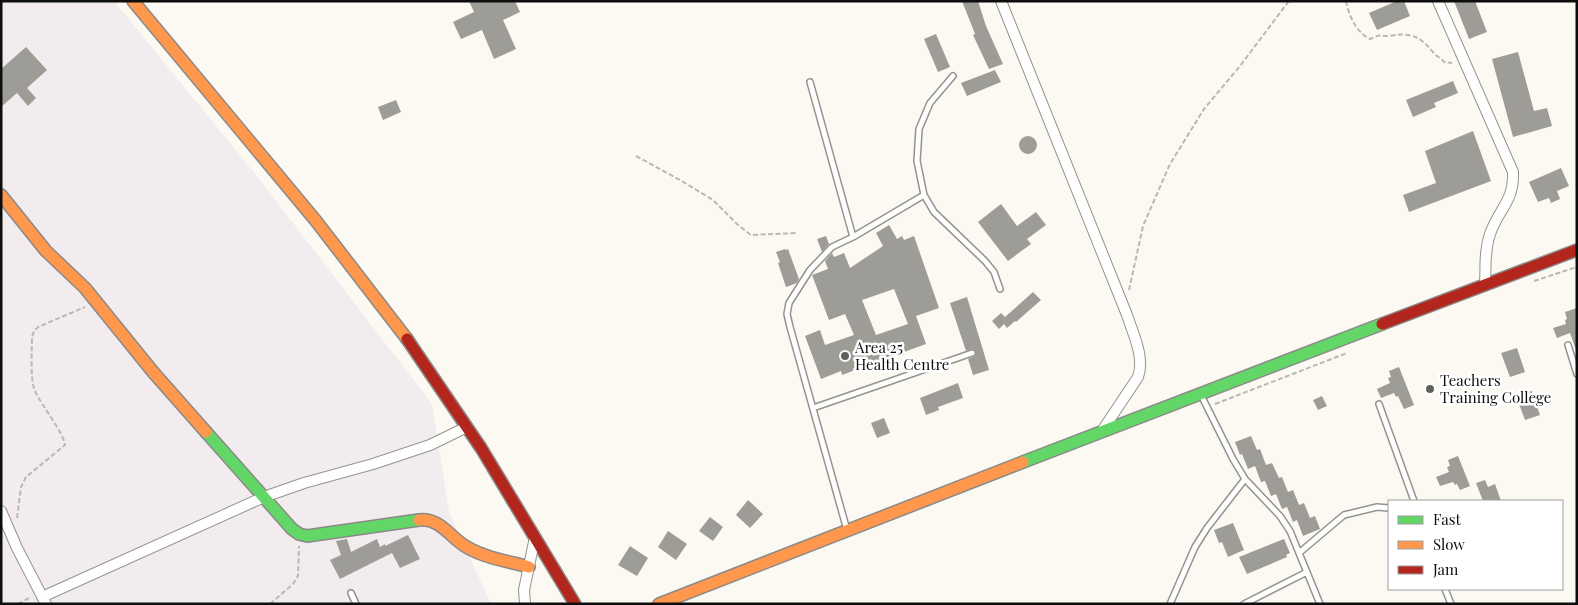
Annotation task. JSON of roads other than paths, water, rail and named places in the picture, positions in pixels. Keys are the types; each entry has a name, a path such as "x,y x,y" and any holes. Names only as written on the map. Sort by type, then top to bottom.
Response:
{"street":[{"path":"133,1 371,291 467,427 536,537 575,604"},
{"path":"1001,1 1127,315 1141,360 1141,369 1138,377 1102,431"},
{"path":"1438,1 1513,172 1512,193 1490,233 1486,253 1486,285"},
{"path":"1,195 46,251 85,288 153,372 292,529 299,534 307,536 426,519 441,526 456,540 466,546 490,556 529,567"},
{"path":"659,604 1102,431 1577,250"},
{"path":"1,511 17,548 43,598 264,497 430,445 467,427"},
{"path":"525,604 524,590 536,537"}],"lane":[{"path":"953,76 930,103 919,129 917,161 924,195 934,212 994,272 1000,289"},
{"path":"810,82 853,237"},
{"path":"847,530 790,327 787,314 789,303 810,270 832,247 853,237 924,195"},
{"path":"1568,345 1577,374"},
{"path":"813,408 972,353"},
{"path":"1200,394 1245,479 1280,516 1290,531 1320,604"},
{"path":"1379,404 1414,500"},
{"path":"1170,604 1195,547 1207,528 1245,479"},
{"path":"1299,553 1344,515 1376,507 1388,508"},
{"path":"1244,604 1307,572"},
{"path":"1445,590 1451,604"},
{"path":"351,592 356,604"}],"place":[{"name":"Area 25 Health Centre","path":"845,356"},
{"name":"Teachers Training College","path":"1430,389"}]}
